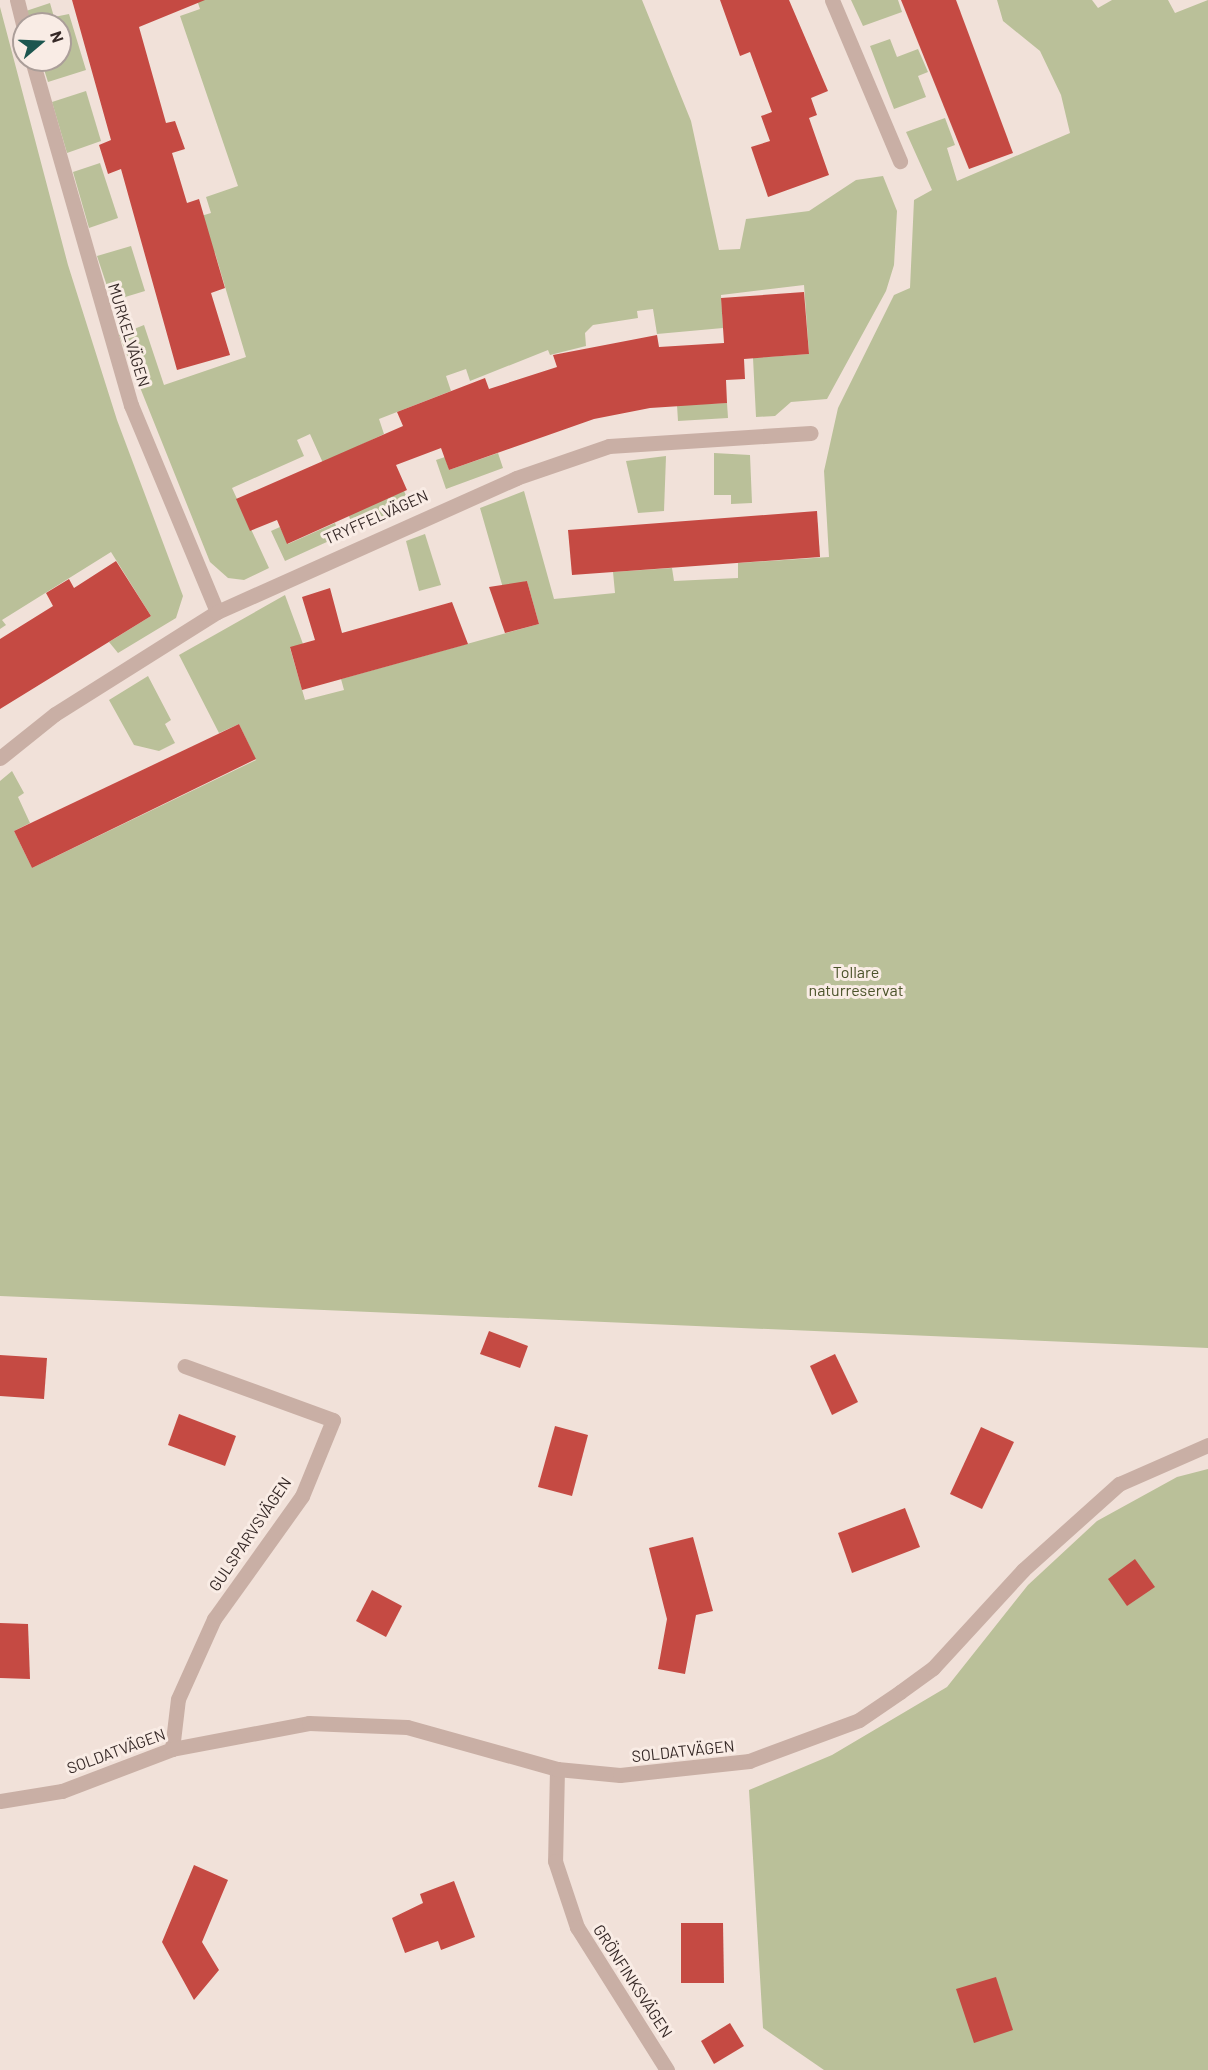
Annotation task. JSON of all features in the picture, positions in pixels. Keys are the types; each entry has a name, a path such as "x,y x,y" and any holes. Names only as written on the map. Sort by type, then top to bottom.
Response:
{"street":[{"path":"832,0 900,161"},
{"name":"MURKELVÄGEN","path":"35,72 131,405 217,612"},
{"name":"TRYFFELVÄGEN","path":"0,758 55,714 217,612 441,508 587,451 665,439 811,433"},
{"name":"GULSPARVSVÄGEN","path":"172,1749 178,1699 214,1619 302,1496 333,1420 185,1366"},
{"name":"SOLDATVÄGEN","path":"0,1801 62,1791 172,1749 309,1723 407,1727 557,1769 620,1775 683,1772 749,1761 859,1720 933,1668 1023,1570 1119,1484 1208,1445"},
{"name":"GRÖNFINKSVÄGEN","path":"557,1769 555,1861 577,1927 667,2070"}],"green space":[{"path":"197,0 642,0 691,121 719,250 740,249 746,219 809,211 856,180 883,176 897,211 894,265 886,291 827,399 791,402 775,416 756,417 753,358 809,354 804,285 721,295 723,328 657,334 653,309 637,311 638,318 593,325 585,333 586,346 550,355 548,350 470,381 466,369 446,376 451,391 379,419 384,434 323,463 310,434 297,440 304,456 232,488 269,568 244,580 228,578 210,562 119,335 144,325 164,385 246,357 215,253 181,222 211,213 206,197 238,186 180,16 200,9"},
{"path":"851,0 898,0 902,12 863,26"},
{"name":"Tollare naturreservat","path":"997,0 1092,0 1098,8 1112,0 1168,0 1175,13 1208,0 1208,1348 0,1296 0,781 12,771 24,793 18,797 30,823 14,831 32,868 256,760 239,724 219,733 179,655 285,595 303,644 290,648 305,700 344,690 341,679 539,624 527,581 503,588 480,508 524,491 554,599 615,593 613,572 672,568 674,581 738,578 738,563 829,557 824,471 838,408 894,295 910,288 914,200 932,190 906,132 945,118 955,145 947,148 957,181 1070,133 1061,95 1040,51 1003,21"},
{"path":"50,3 53,12 26,12"},
{"path":"0,7 12,53 12,72 17,72 68,265 117,420 183,596 176,618 118,653 109,642 151,616 111,552 2,620 6,625 0,629"},
{"path":"72,24 86,70 48,82 45,72 72,72"},
{"path":"890,39 897,57 918,49 928,72 918,76 926,97 894,109 870,46"},
{"path":"86,91 101,141 67,153 52,102"},
{"path":"100,163 118,218 89,228 73,172"},
{"path":"131,246 145,291 112,301 97,256"},
{"path":"727,403 728,418 678,421 677,405"},
{"path":"498,453 503,468 446,489 436,460 445,457 449,470"},
{"path":"714,453 750,455 752,503 731,504 731,495 714,495"},
{"path":"666,456 664,511 638,513 626,461"},
{"path":"404,491 411,506 354,528 345,507 358,510"},
{"path":"335,523 340,536 285,561 271,531 280,527 288,544"},
{"path":"425,534 441,585 419,591 406,541"},
{"path":"148,676 171,720 165,724 175,743 159,751 134,745 109,700"},
{"path":"1208,1469 1208,2070 824,2070 763,2028 749,1790 832,1755 947,1687 1028,1585 1097,1521 1177,1477"}],"building":[{"path":"72,0 205,0 139,27 166,123 175,121 185,149 172,153 187,203 199,199 225,288 211,293 230,355 177,370 121,169 108,174 99,145 111,140"},
{"path":"720,0 789,0 828,91 811,98 817,115 809,118 829,175 768,197 751,147 770,141 761,116 772,112 750,52 740,56"},
{"path":"901,0 956,0 1013,153 969,169"},
{"path":"804,292 809,354 744,359 745,379 726,380 727,403 650,408 594,419 449,470 441,448 396,465 407,490 287,544 277,520 250,531 236,499 403,426 397,412 485,378 489,389 557,367 553,355 657,335 659,347 724,343 721,298"},
{"path":"817,511 820,557 572,575 568,530"},
{"path":"116,561 151,616 0,709 0,639 53,606 46,593 69,579 74,588"},
{"path":"527,581 539,624 505,633 489,587"},
{"path":"330,588 342,633 452,602 468,644 302,690 290,647 315,640 302,597"},
{"path":"239,724 256,759 32,868 14,831"},
{"path":"489,1331 528,1346 520,1368 480,1354"},
{"path":"835,1354 858,1402 832,1415 810,1366"},
{"path":"0,1355 47,1358 44,1399 0,1396"},
{"path":"179,1414 236,1436 225,1466 168,1445"},
{"path":"555,1426 588,1435 572,1496 538,1487"},
{"path":"981,1427 1014,1442 982,1509 950,1494"},
{"path":"905,1508 920,1547 852,1573 838,1533"},
{"path":"693,1537 713,1611 696,1615 685,1674 658,1669 667,1619 649,1548"},
{"path":"1135,1559 1155,1587 1127,1606 1108,1579"},
{"path":"372,1590 402,1606 386,1637 356,1621"},
{"path":"0,1623 28,1624 30,1679 0,1678"},
{"path":"194,1865 228,1880 202,1942 219,1970 194,2000 162,1942"},
{"path":"454,1881 475,1937 441,1950 438,1941 405,1953 392,1918 423,1903 420,1894"},
{"path":"681,1923 723,1923 724,1983 681,1983"},
{"path":"996,1977 1013,2030 974,2043 956,1989"},
{"path":"730,2023 744,2046 714,2064 701,2041"}]}
